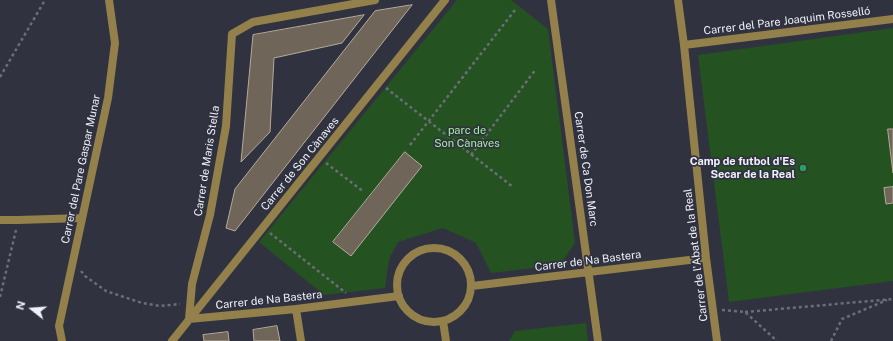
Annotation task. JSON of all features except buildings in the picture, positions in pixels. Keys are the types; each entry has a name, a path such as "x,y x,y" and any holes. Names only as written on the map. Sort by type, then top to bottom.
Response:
{"street":[{"name":"Carrer del Pare Gaspar Munar","path":"62,341 59,326 108,98 115,43 109,0"},
{"name":"Carrer de Maris Stella","path":"189,319 192,284 210,215 226,126 232,34 253,22 375,0"},
{"name":"Carrer de Son Cànaves","path":"172,341 445,0"},
{"name":"Carrer de Ca Don Marc","path":"551,0 598,341"},
{"name":"Carrer de l'Abat de la Real","path":"678,0 684,44 706,258 717,341"},
{"name":"Carrer del Pare Joaquim Rosselló","path":"684,44 893,19"},
{"path":"0,220 82,218"},
{"path":"429,248 442,248 454,253 464,262 470,273 472,286 469,298 463,308 454,317 443,321 432,322 421,320 411,314 404,306 399,296 397,284 400,271 403,266 407,260 417,252 429,248"},
{"name":"Carrer de Na Bastera","path":"472,286 706,258"},
{"name":"Carrer de Na Bastera","path":"189,319 296,309 399,296"},
{"path":"296,309 301,341"},
{"path":"443,321 446,341"},
{"path":"180,332 181,341"}],"path":[{"path":"0,77 45,0"},
{"path":"410,145 515,10"},
{"path":"471,154 536,69"},
{"path":"379,82 513,187"},
{"path":"319,158 364,192"},
{"path":"0,297 18,220"},
{"path":"263,228 357,302"},
{"path":"73,261 85,276 106,291 142,303 160,306 191,303"},
{"path":"713,309 745,312 891,299"},
{"path":"831,341 842,319 891,299"},
{"path":"745,312 777,341"}],"green space":[{"name":"parc de Son Cànaves","path":"457,0 511,0 548,29 575,243 560,265 491,273 476,243 443,228 398,242 389,259 385,288 324,295 259,242"},
{"name":"Camp de futbol d'Es Secar de la Real","path":"893,28 893,281 729,302 698,55"},
{"path":"586,323 588,341 509,341 515,331"}],"place":[{"name":"Camp de futbol d'Es Secar de la Real","path":"803,168"}]}
